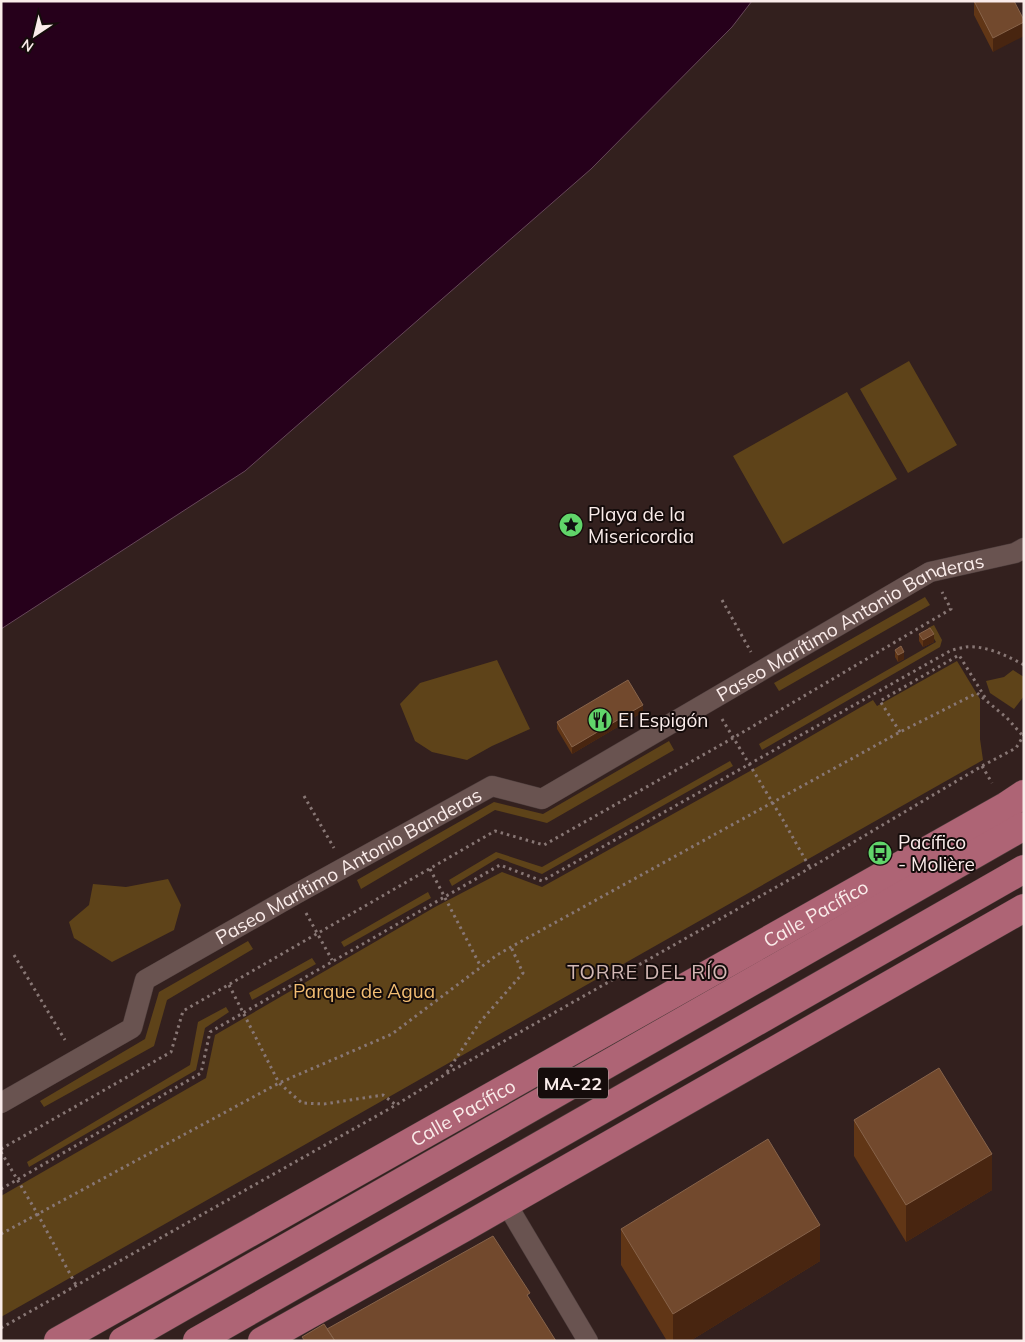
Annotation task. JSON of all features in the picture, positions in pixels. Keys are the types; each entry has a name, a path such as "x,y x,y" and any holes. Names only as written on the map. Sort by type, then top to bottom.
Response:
{"main road":[{"name":"Calle Pacífico","path":"58,1341 1006,806 1024,794"},
{"name":"Calle Pacífico","path":"123,1341 1024,826"},
{"name":"MA-22","path":"197,1341 1024,869"},
{"path":"262,1341 1024,908"}],"street":[{"name":"Paseo Marítimo Antonio Banderas","path":"1,1103 132,1028 145,980 492,786 542,799 930,572 1015,552 1024,548"},
{"path":"506,1203 588,1341"}],"path":[{"name":"Paseo Marítimo Antonio Banderas","path":"1,1151 171,1052 183,1011 430,868 496,831 544,845 733,738 951,609 930,572"},
{"path":"722,600 751,652 743,657"},
{"path":"1,1189 201,1073 210,1032 332,960 500,866 542,880 950,651 968,647 989,650 1014,659 1024,665"},
{"path":"900,732 880,701 959,655 988,702"},
{"path":"1,1234 279,1083 392,1034 510,947 900,732 977,693 1024,736 1016,748 982,766 810,868 1,1328"},
{"path":"733,738 810,868"},
{"path":"304,796 335,849 327,854"},
{"path":"430,868 482,967"},
{"path":"296,894 332,960"},
{"path":"446,1074 480,1022 523,974 510,947"},
{"path":"14,955 66,1043"},
{"path":"229,985 279,1083 302,1103 324,1104 383,1096 396,1105"},
{"path":"1,1151 76,1285"}],"green space":[{"path":"909,361 957,445 908,473 860,389"},
{"path":"847,392 897,479 783,544 733,456"},
{"path":"925,597 930,605 779,691 774,683"},
{"path":"934,625 942,640 940,647 762,750 759,744 936,642 928,628"},
{"path":"497,660 530,729 492,746 467,760 432,752 415,741 400,704 420,683"},
{"name":"Parque de Agua","path":"957,661 980,699 980,739 983,760 1,1317 1,1196 206,1078 215,1035 435,907 502,872 542,887 873,700 877,706"},
{"path":"1013,670 1024,677 1024,696 1014,709 990,693 986,681 1004,677"},
{"path":"669,741 674,750 547,823 495,810 361,889 357,880 494,802 543,814"},
{"path":"730,761 733,766 542,874 498,858 452,886 449,880 496,852 542,867"},
{"path":"168,879 181,905 174,930 112,962 74,938 69,922 89,905 93,884 126,887"},
{"path":"428,892 431,898 344,947 341,942"},
{"path":"248,941 253,949 167,1000 154,1046 44,1107 40,1101 145,1039 159,992"},
{"path":"312,958 316,964 252,1000 249,993"},
{"path":"226,1007 229,1012 205,1028 196,1070 29,1167 27,1162 190,1065 198,1022"}],"shaded area":[{"path":"1,1 752,1 732,27 591,169 245,471 1,629"}],"building":[{"path":"974,1 1014,1 1024,22 993,38"},
{"path":"930,628 934,634 923,640 919,634"},
{"path":"901,646 904,652 898,655 895,650"},
{"name":"El Espigón","path":"628,680 643,705 572,747 557,722"},
{"path":"939,1068 992,1154 906,1205 854,1120"},
{"path":"768,1139 820,1225 673,1314 621,1229"},
{"path":"493,1236 530,1293 527,1295 556,1341 335,1341 327,1329"},
{"path":"324,1324 335,1341 305,1341 302,1337"}],"place":[{"name":"Playa de la Misericordia","path":"571,525"},
{"name":"El Espigón","path":"600,720"},
{"name":"Pacífico - Molière","path":"880,853"}],"district":[{"name":"TORRE DEL RÍO","path":"648,971"}]}
